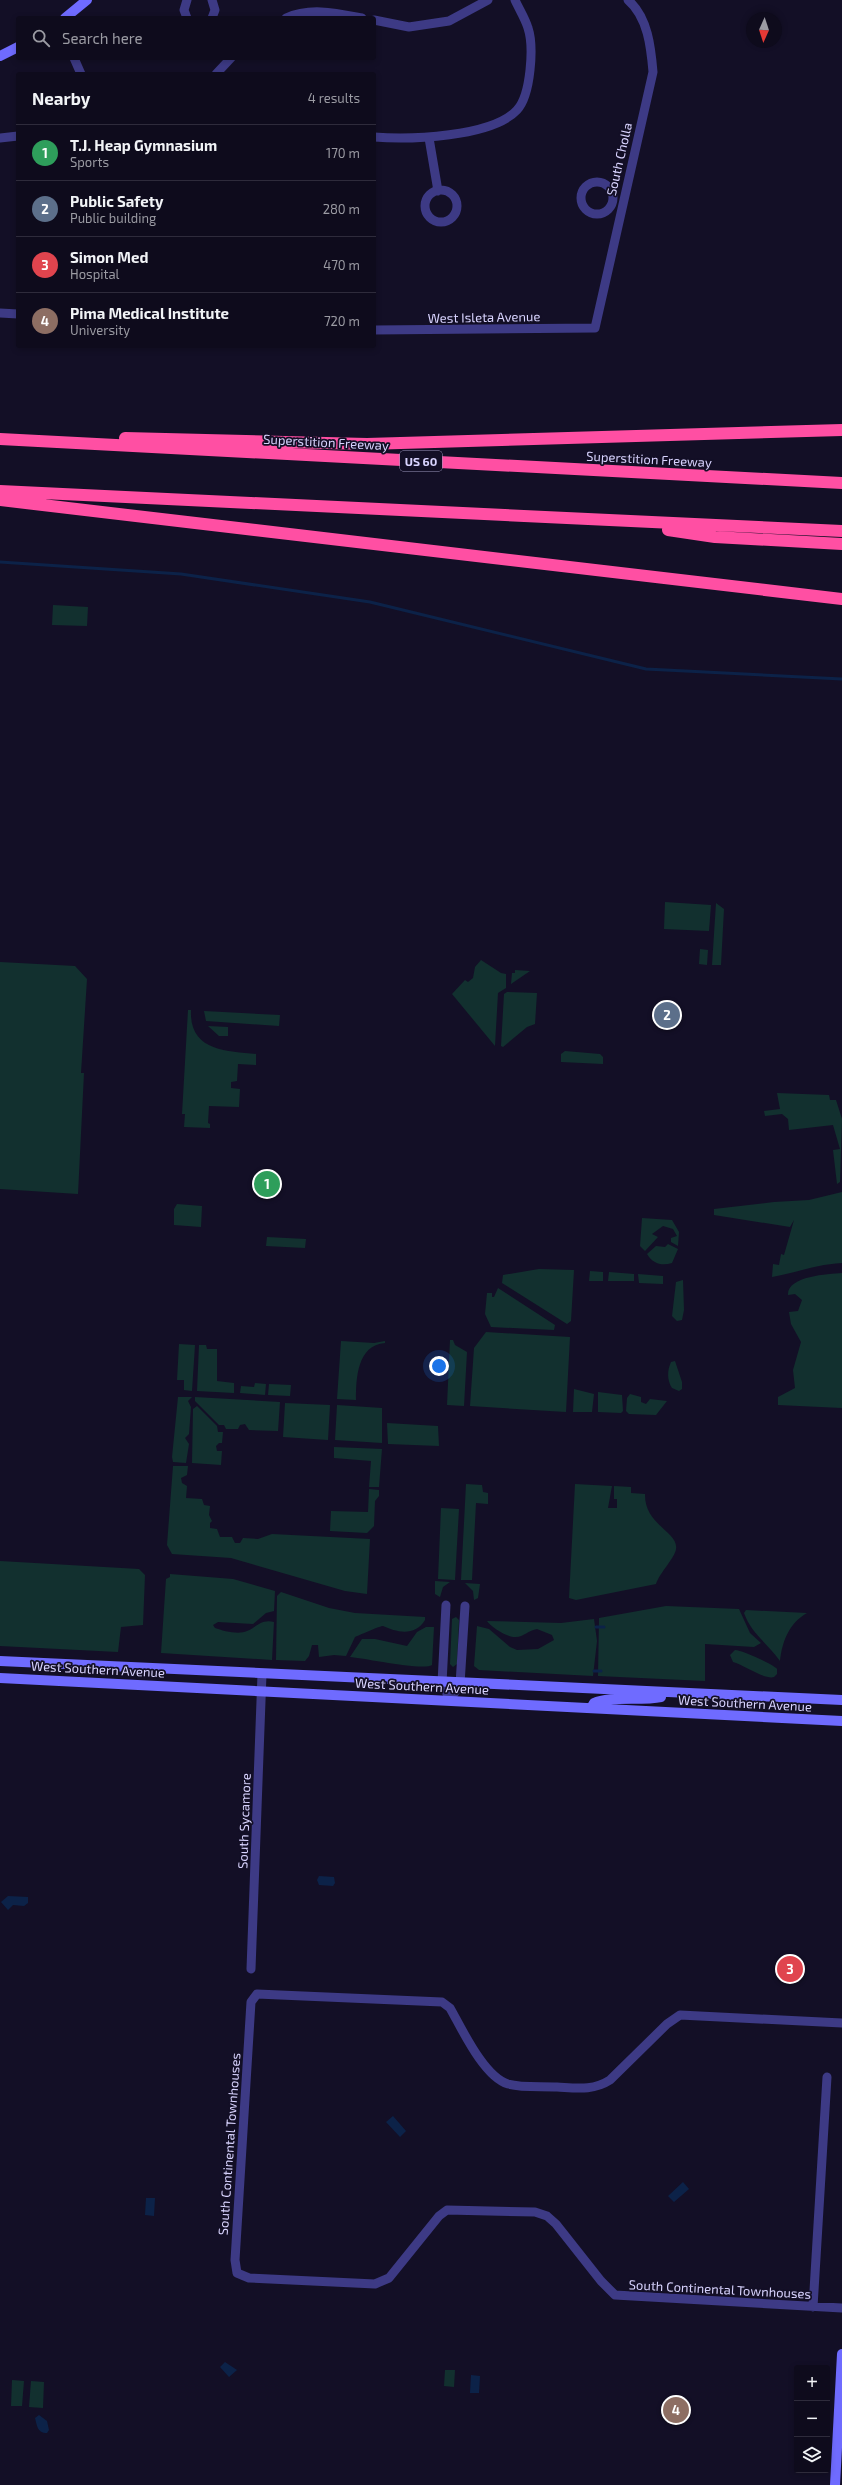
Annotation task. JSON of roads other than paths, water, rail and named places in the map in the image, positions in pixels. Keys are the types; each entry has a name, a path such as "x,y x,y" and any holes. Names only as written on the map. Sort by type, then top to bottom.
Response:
{"highway":[{"path":"0,435 367,444 842,430"},
{"name":"Superstition Freeway","path":"0,440 842,484"},
{"path":"0,491 842,531"},
{"path":"0,500 842,599"},
{"path":"595,520 715,536 842,544"}],"main road":[{"path":"67,16 87,0"},
{"path":"0,56 16,48"},
{"name":"West Southern Avenue","path":"0,1660 460,1684 842,1700"},
{"name":"West Southern Avenue","path":"0,1678 262,1690 842,1721"},
{"path":"591,1708 594,1703 603,1700 645,1700 679,1694"},
{"path":"835,2485 842,2354"}],"street":[{"path":"186,16 184,10 187,0"},
{"path":"212,0 215,10 213,16"},
{"path":"376,20 409,27 449,21 488,0"},
{"path":"376,137 403,140 430,138 492,125 517,110 526,94 530,58 528,29 515,0"},
{"name":"South Cholla","path":"595,328 653,72 650,37 634,4 628,0"},
{"path":"291,16 300,12 332,12 352,16"},
{"path":"75,60 81,72"},
{"path":"218,72 229,60"},
{"path":"0,138 16,136"},
{"path":"430,138 438,191"},
{"path":"612,202 622,204"},
{"path":"0,313 16,314"},
{"name":"West Isleta Avenue","path":"376,330 595,328"},
{"path":"446,1605 442,1683 450,1700"},
{"path":"450,1700 460,1684 465,1606"},
{"name":"South Sycamore","path":"251,1969 262,1674"},
{"name":"South Continental Townhouses","path":"842,2023 680,2015 667,2024 610,2080 600,2086 573,2088 508,2084 496,2078 485,2065 450,2008 442,2002 263,1993 258,1994 251,2002 235,2260 235,2268 242,2277 368,2284 382,2283 388,2278 439,2216 447,2210 535,2212 547,2216 556,2224 604,2285 615,2295 842,2308"},
{"path":"813,2307 827,2077"}],"water":[{"path":"319,1876 334,1877 335,1883 333,1886 319,1885 317,1880"},
{"path":"8,1896 28,1897 28,1903 24,1906 13,1905 8,1910 1,1902"},
{"path":"393,2116 406,2131 400,2137 386,2122"},
{"path":"683,2182 689,2189 674,2202 668,2196"},
{"path":"146,2198 155,2198 154,2216 145,2215"},
{"path":"225,2362 237,2370 229,2377 220,2367"},
{"path":"471,2375 480,2376 479,2393 470,2393"},
{"path":"39,2415 47,2421 49,2430 47,2433 41,2432 38,2428 35,2418"}],"waterway":[{"path":"0,562 181,574 370,602 646,669 842,679"},
{"path":"596,1627 604,1627"},
{"path":"594,1671 601,1671"}],"place":[{"name":"Public Safety","path":"667,1015"},
{"name":"T.J. Heap Gymnasium","path":"267,1184"},
{"name":"Simon Med","path":"790,1969"},
{"name":"Pima Medical Institute","path":"676,2410"}]}
